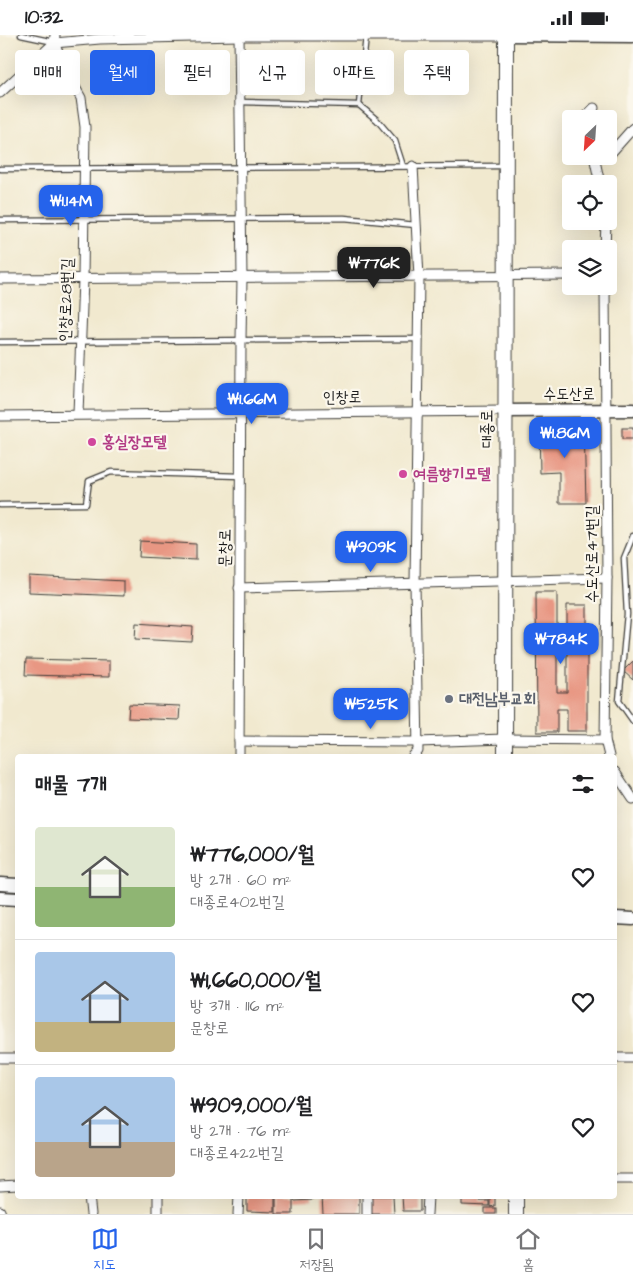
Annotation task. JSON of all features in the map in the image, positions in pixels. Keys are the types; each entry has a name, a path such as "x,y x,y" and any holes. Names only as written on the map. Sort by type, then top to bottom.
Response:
{"main road":[{"path":"506,35 633,37"},
{"name":"대종로","path":"504,754 506,35"},
{"name":"수도산로","path":"504,411 633,410"},
{"path":"0,884 15,885"},
{"path":"0,898 15,899"},
{"path":"617,918 633,919"},
{"path":"516,1199 516,1214"}],"street":[{"path":"0,93 54,39 239,35 506,35"},
{"name":"문창로","path":"239,35 242,219 239,754"},
{"name":"인창로28번길","path":"54,39 66,71 81,98 85,127 83,279 78,414"},
{"path":"591,110 594,107"},
{"path":"618,145 633,128"},
{"path":"597,165 599,175"},
{"path":"413,166 419,277 415,584 418,751 415,754"},
{"path":"0,279 562,275"},
{"name":"수도산로47번길","path":"605,295 607,578 605,740 609,754"},
{"name":"인창로","path":"0,416 504,411"},
{"path":"240,588 607,578"},
{"path":"239,741 605,740"},
{"path":"617,775 633,799"},
{"path":"0,1058 15,1058"},
{"path":"617,1058 633,1058"},
{"path":"617,1179 633,1179"},
{"path":"0,1185 15,1185"},
{"path":"89,1199 91,1214"},
{"path":"158,1199 158,1214"},
{"path":"238,1214 239,1199"},
{"path":"367,1199 367,1214"},
{"path":"427,1214 428,1199"}],"lane":[{"path":"21,35 54,39"},
{"path":"359,105 366,36"},
{"path":"240,102 359,105 377,120 395,141 403,166"},
{"path":"0,169 505,166"},
{"path":"0,220 344,218 416,225"},
{"path":"0,342 418,339"},
{"path":"0,505 86,504 89,481 111,472 240,476"},
{"path":"633,537 624,558 626,614 619,701 633,721"}],"building":[{"path":"584,424 586,503 559,503 559,472 540,473 539,425"},
{"path":"622,428 633,428 633,439 622,439"},
{"path":"140,541 196,544 196,560 139,557"},
{"path":"29,576 124,581 124,596 29,592"},
{"path":"536,592 557,592 557,630 567,630 567,605 587,605 587,731 567,731 567,709 557,709 557,732 537,732","holes":["557,647 567,647 567,692 557,692"]},
{"path":"136,623 193,627 192,642 135,639"},
{"path":"26,659 109,661 109,677 25,675"},
{"path":"633,661 633,680 623,671"},
{"path":"129,704 180,706 179,720 128,718"},
{"path":"247,1199 275,1199 275,1212 247,1211"},
{"path":"276,1199 293,1199 293,1214 276,1214"},
{"path":"294,1199 312,1199 312,1200 294,1201"},
{"path":"322,1199 359,1199 359,1214 323,1214"},
{"path":"370,1199 393,1199 394,1214 371,1214"},
{"path":"402,1199 420,1199 420,1211 403,1211"},
{"path":"462,1199 489,1201 489,1206 462,1205"},
{"path":"490,1199 495,1199 495,1206 490,1207"},
{"path":"485,1208 496,1208 496,1214 485,1214"}],"place":[{"name":"홍실장모텔","path":"92,442"},
{"name":"여름향기모텔","path":"403,474"},
{"name":"대전남부교회","path":"449,699"}]}
